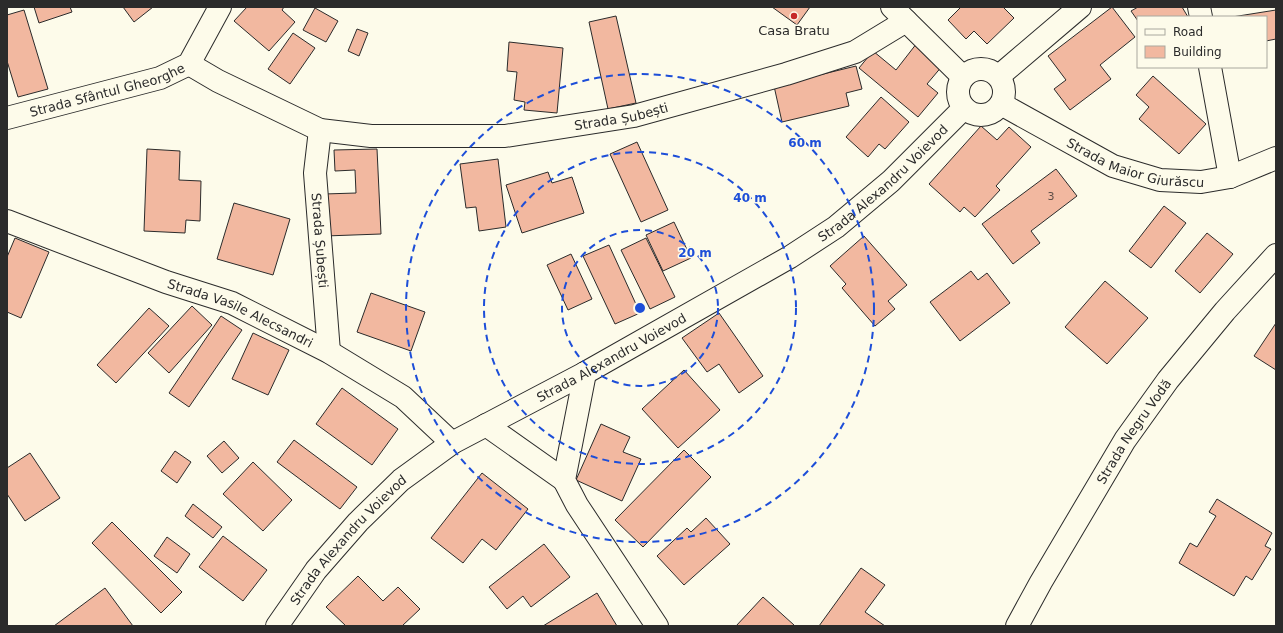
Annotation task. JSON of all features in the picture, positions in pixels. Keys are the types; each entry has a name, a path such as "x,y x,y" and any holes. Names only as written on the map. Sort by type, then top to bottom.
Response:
{"street":[{"name":"Strada Sfântul Gheorghe","path":"7,118 160,78 189,64 220,7"},
{"path":"999,76 1080,7"},
{"name":"Strada Șubești","path":"189,64 218,81 320,130 371,136 505,136 634,116 786,74 855,52 899,14"},
{"path":"899,14 963,77"},
{"path":"1210,68 1230,177"},
{"path":"974,69 988,69 999,76 1004,90 1001,104 990,113 976,114 964,108 958,93 963,77 974,69"},
{"name":"Strada Maior Giurăscu","path":"1001,104 1113,166 1160,180 1201,182 1230,177 1276,158"},
{"name":"Strada Alexandru Voievod","path":"277,626 316,570 358,522 401,480 452,443 585,374 790,257 836,227 891,182 964,108"},
{"name":"Strada Șubești","path":"320,130 315,173 329,352"},
{"name":"Strada Vasile Alecsandri","path":"7,221 166,282 232,303 329,352 404,397 452,443"},
{"name":"Strada Negru Vodă","path":"1017,626 1045,575 1125,440 1168,380 1225,312 1276,255"},
{"path":"564,480 585,374"},
{"path":"486,425 564,480 577,505 657,626"}],"building":[{"path":"34,7 70,7 72,12 39,23"},
{"path":"123,7 153,7 134,22"},
{"path":"247,7 284,7 282,10 295,22 269,51 234,21"},
{"name":"Casa Bratu","path":"772,7 810,7 797,25"},
{"path":"961,7 1003,7 1014,18 987,44 974,31 966,39 948,20"},
{"path":"1112,7 1135,37 1100,65 1111,79 1070,110 1054,89 1066,80 1048,56"},
{"path":"1138,7 1182,7 1187,16 1137,16 1137,20 1131,11"},
{"path":"315,8 338,21 326,42 303,30"},
{"path":"24,10 48,89 18,97 7,61 7,15"},
{"path":"1276,10 1276,39 1267,41 1267,16 1238,16"},
{"path":"616,16 636,103 608,109 589,22"},
{"path":"357,29 368,33 359,56 348,51"},
{"path":"293,33 315,48 290,84 268,69"},
{"path":"509,42 563,48 557,113 524,110 525,102 514,100 517,72 507,71"},
{"path":"917,43 943,65 927,84 938,93 918,117 859,68 873,51 896,70"},
{"path":"856,66 862,89 846,93 849,106 782,122 774,86"},
{"path":"1153,76 1206,124 1179,154 1139,119 1149,107 1136,95"},
{"path":"881,97 909,122 885,149 879,144 868,157 846,137"},
{"path":"981,126 997,140 1009,127 1031,147 996,186 1000,190 975,217 964,207 960,212 929,184"},
{"path":"637,142 668,210 641,222 610,154"},
{"path":"147,149 180,151 179,180 201,181 200,221 186,220 185,233 144,231"},
{"path":"377,149 381,234 325,236 324,194 356,193 355,170 335,171 334,150"},
{"path":"498,159 506,227 479,231 476,207 466,208 460,164"},
{"path":"1056,169 1077,196 1031,231 1040,243 1013,264 982,224"},
{"path":"548,172 552,183 572,177 584,213 522,233 506,185"},
{"path":"234,203 290,219 273,275 217,259"},
{"path":"1164,206 1186,223 1151,268 1129,251"},
{"path":"674,222 691,258 663,271 646,235"},
{"path":"1207,233 1233,254 1200,293 1175,271"},
{"path":"864,236 907,285 888,301 895,309 875,326 842,288 846,284 830,266"},
{"path":"15,238 49,252 21,318 7,312 7,257"},
{"path":"646,238 675,297 650,309 621,250"},
{"path":"609,245 640,313 615,324 583,256"},
{"path":"571,254 592,299 568,310 547,265"},
{"path":"971,271 978,280 987,273 1010,303 960,341 930,302"},
{"path":"1105,281 1148,318 1107,364 1065,327"},
{"path":"371,293 425,312 411,351 357,332"},
{"path":"192,306 212,325 169,373 148,353"},
{"path":"149,308 169,326 116,383 97,365"},
{"path":"719,313 763,376 739,393 719,364 707,372 682,338"},
{"path":"221,316 242,330 189,407 169,393"},
{"path":"1276,323 1276,370 1254,356"},
{"path":"253,333 289,350 268,395 232,379"},
{"path":"684,370 720,410 678,448 642,409"},
{"path":"342,388 398,429 372,465 316,424"},
{"path":"601,424 630,437 623,452 641,459 622,501 576,480"},
{"path":"294,440 357,487 340,509 277,462"},
{"path":"224,441 239,458 222,473 207,456"},
{"path":"684,450 711,477 643,547 615,520"},
{"path":"175,451 191,462 177,483 161,471"},
{"path":"30,453 60,498 25,521 7,494 7,468"},
{"path":"253,462 292,500 263,531 223,494"},
{"path":"482,473 528,509 496,550 482,539 463,563 431,538"},
{"path":"1217,499 1272,533 1265,546 1271,549 1252,580 1246,576 1234,596 1179,563 1190,543 1197,547 1216,516 1209,512"},
{"path":"193,504 222,527 213,538 185,516"},
{"path":"706,518 730,544 684,585 657,556 687,528 691,532"},
{"path":"112,522 182,592 161,613 92,543"},
{"path":"223,536 267,570 243,601 199,567"},
{"path":"167,537 190,554 177,573 154,556"},
{"path":"544,544 570,577 531,607 523,596 507,609 489,587"},
{"path":"861,568 885,585 865,612 885,626 819,626"},
{"path":"358,576 383,601 398,587 420,609 402,626 346,626 326,607"},
{"path":"105,588 133,626 54,626"},
{"path":"597,593 617,626 543,626"},
{"path":"763,597 794,625 736,626"}],"place":[{"name":"Casa Bratu","path":"794,16"}]}
